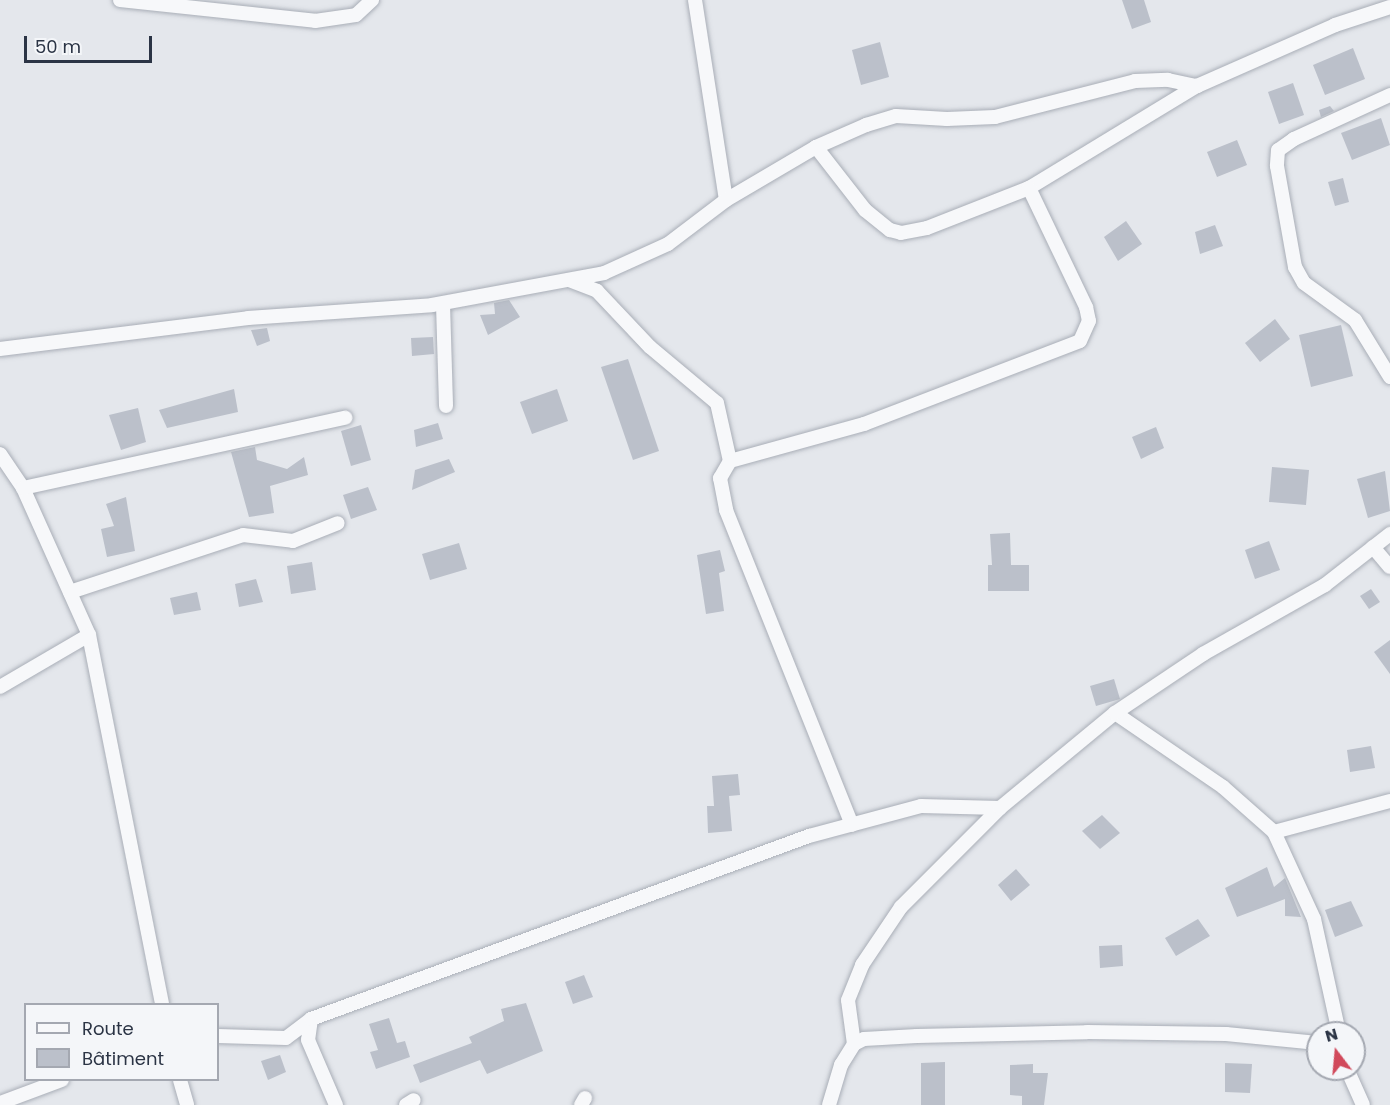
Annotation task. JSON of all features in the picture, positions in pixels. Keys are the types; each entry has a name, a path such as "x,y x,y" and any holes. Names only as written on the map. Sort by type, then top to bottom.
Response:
{"street":[{"path":"120,0 315,21 356,15 372,0"},
{"path":"695,0 726,200"},
{"path":"816,147 865,210 890,230 901,233 956,219 1029,188 1197,86 1335,25 1390,7"},
{"path":"0,349 248,318 442,304 604,273 668,244 726,200 816,147 896,116 947,119 995,117 1135,81 1168,80 1197,86"},
{"path":"1390,95 1294,139 1278,150 1277,166 1295,267 1304,283 1355,320 1390,377"},
{"path":"730,461 864,424 1080,341 1089,321 1086,307 1029,188"},
{"path":"569,280 597,291 650,347 717,403 730,461 720,478 726,510 852,825"},
{"path":"442,304 446,406"},
{"path":"23,488 345,418"},
{"path":"0,454 23,488 89,635 162,1003"},
{"path":"70,592 243,535 292,541 338,523"},
{"path":"854,1044 848,1000 862,965 901,907 1000,808 1115,713 1203,654 1325,585 1390,534"},
{"path":"1373,547 1390,567"},
{"path":"0,687 89,635"},
{"path":"1115,713 1223,787 1274,832 1314,919 1336,1021"},
{"path":"1274,832 1390,801"},
{"path":"219,1036 286,1038 311,1020 777,846 921,806 1000,808"},
{"path":"311,1020 308,1040 336,1105"},
{"path":"829,1105 841,1065 854,1044 864,1039 1087,1032 1226,1034 1306,1042"},
{"path":"0,1102 59,1081"},
{"path":"180,1081 187,1105"},
{"path":"1352,1081 1363,1105"}],"building":[{"path":"1122,0 1144,0 1151,22 1132,29"},
{"path":"880,42 889,77 861,85 852,50"},
{"path":"1353,48 1365,79 1325,95 1313,65"},
{"path":"1293,83 1304,115 1279,124 1268,92"},
{"path":"1330,106 1334,111 1321,117 1319,110"},
{"path":"1381,118 1390,145 1352,160 1341,133"},
{"path":"1237,140 1247,165 1217,177 1207,152"},
{"path":"1343,178 1349,202 1335,206 1328,182"},
{"path":"1126,221 1142,244 1118,261 1104,237"},
{"path":"1215,225 1223,246 1200,254 1195,232"},
{"path":"509,300 520,317 488,335 480,315 495,314 494,303"},
{"path":"1275,319 1290,339 1260,362 1245,343"},
{"path":"1341,325 1353,376 1311,387 1299,335"},
{"path":"267,328 270,341 257,346 251,330"},
{"path":"433,337 434,354 412,356 411,338"},
{"path":"628,359 659,451 633,460 601,367"},
{"path":"234,389 238,412 167,428 159,410"},
{"path":"557,389 568,421 532,434 520,402"},
{"path":"138,408 146,442 121,450 109,415"},
{"path":"438,423 443,439 416,447 414,430"},
{"path":"361,425 371,460 351,466 341,431"},
{"path":"1156,427 1164,448 1141,459 1132,437"},
{"path":"255,447 257,460 287,469 304,457 308,475 270,486 274,513 249,517 231,452"},
{"path":"449,459 455,472 412,490 415,470"},
{"path":"1272,467 1309,470 1306,505 1269,502"},
{"path":"1385,471 1390,511 1368,518 1357,479"},
{"path":"368,487 377,510 351,519 343,495"},
{"path":"126,497 135,551 107,557 101,529 114,526 106,504"},
{"path":"1010,533 1011,565 1029,565 1029,591 988,591 988,565 992,565 990,534"},
{"path":"1269,541 1280,570 1255,579 1245,550"},
{"path":"459,543 467,569 430,580 422,554"},
{"path":"720,550 725,571 719,573 724,611 706,614 697,555"},
{"path":"312,562 316,590 291,594 287,566"},
{"path":"256,579 263,602 239,607 235,584"},
{"path":"1371,589 1380,602 1369,609 1360,596"},
{"path":"197,592 201,610 174,615 170,598"},
{"path":"1390,640 1390,674 1374,652"},
{"path":"1114,679 1120,699 1096,706 1090,686"},
{"path":"1371,746 1375,768 1350,772 1347,750"},
{"path":"738,774 740,795 729,796 732,831 708,833 707,806 714,806 712,776"},
{"path":"1102,815 1120,833 1100,849 1082,831"},
{"path":"1267,867 1274,887 1285,878 1301,917 1285,916 1285,899 1237,917 1225,888"},
{"path":"1016,869 1030,885 1011,901 998,885"},
{"path":"1351,901 1363,926 1335,937 1325,910"},
{"path":"1198,919 1210,936 1176,956 1165,938"},
{"path":"1122,945 1123,966 1100,968 1099,946"},
{"path":"584,975 593,997 573,1004 565,982"},
{"path":"526,1003 543,1051 487,1074 480,1060 420,1083 413,1065 472,1043 469,1037 504,1021 501,1009"},
{"path":"389,1018 397,1043 405,1041 410,1057 376,1069 370,1052 378,1050 369,1024"},
{"path":"280,1055 286,1072 268,1080 261,1061"},
{"path":"945,1062 945,1105 921,1105 921,1063"},
{"path":"1225,1063 1252,1064 1250,1093 1225,1092"},
{"path":"1033,1064 1033,1073 1048,1073 1044,1105 1022,1105 1022,1096 1010,1095 1010,1065"}]}
